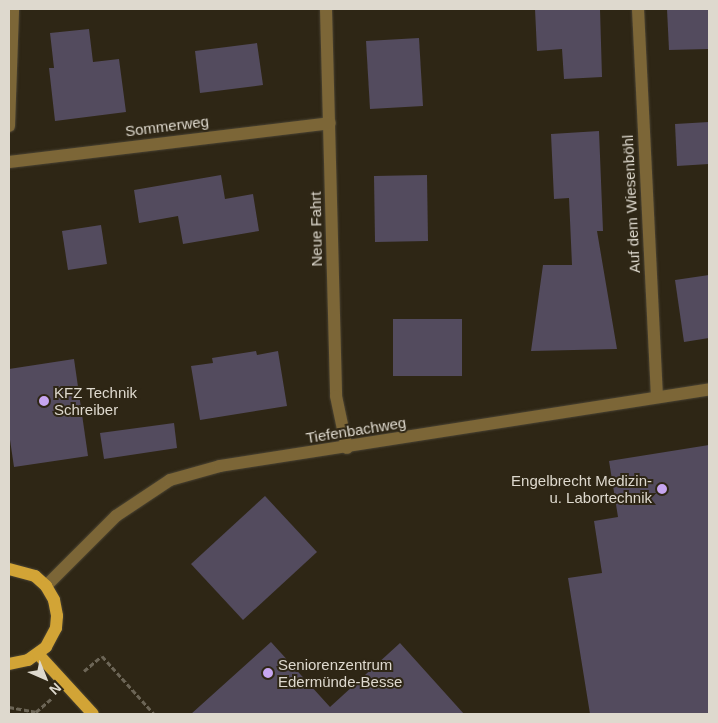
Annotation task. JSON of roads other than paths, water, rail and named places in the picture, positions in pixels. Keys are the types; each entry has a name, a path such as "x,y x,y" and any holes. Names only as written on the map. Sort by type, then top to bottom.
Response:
{"main road":[{"path":"9,569 35,576 46,586 54,600 57,616 52,638 38,654 28,660 9,664"},
{"path":"38,654 93,714"}],"street":[{"path":"9,126 13,9"},
{"name":"Neue Fahrt","path":"326,9 336,396 347,448"},
{"name":"Auf dem Wiesenböhl","path":"638,9 657,397"},
{"name":"Sommerweg","path":"9,162 330,123"},
{"name":"Tiefenbachweg","path":"46,586 116,516 170,480 220,466 347,448 709,389"}],"place":[{"name":"KFZ Technik Schreiber","path":"44,401"},
{"name":"Engelbrecht Medizin- u. Labortechnik","path":"662,489"},
{"name":"Seniorenzentrum Edermünde-Besse","path":"268,673"}]}
